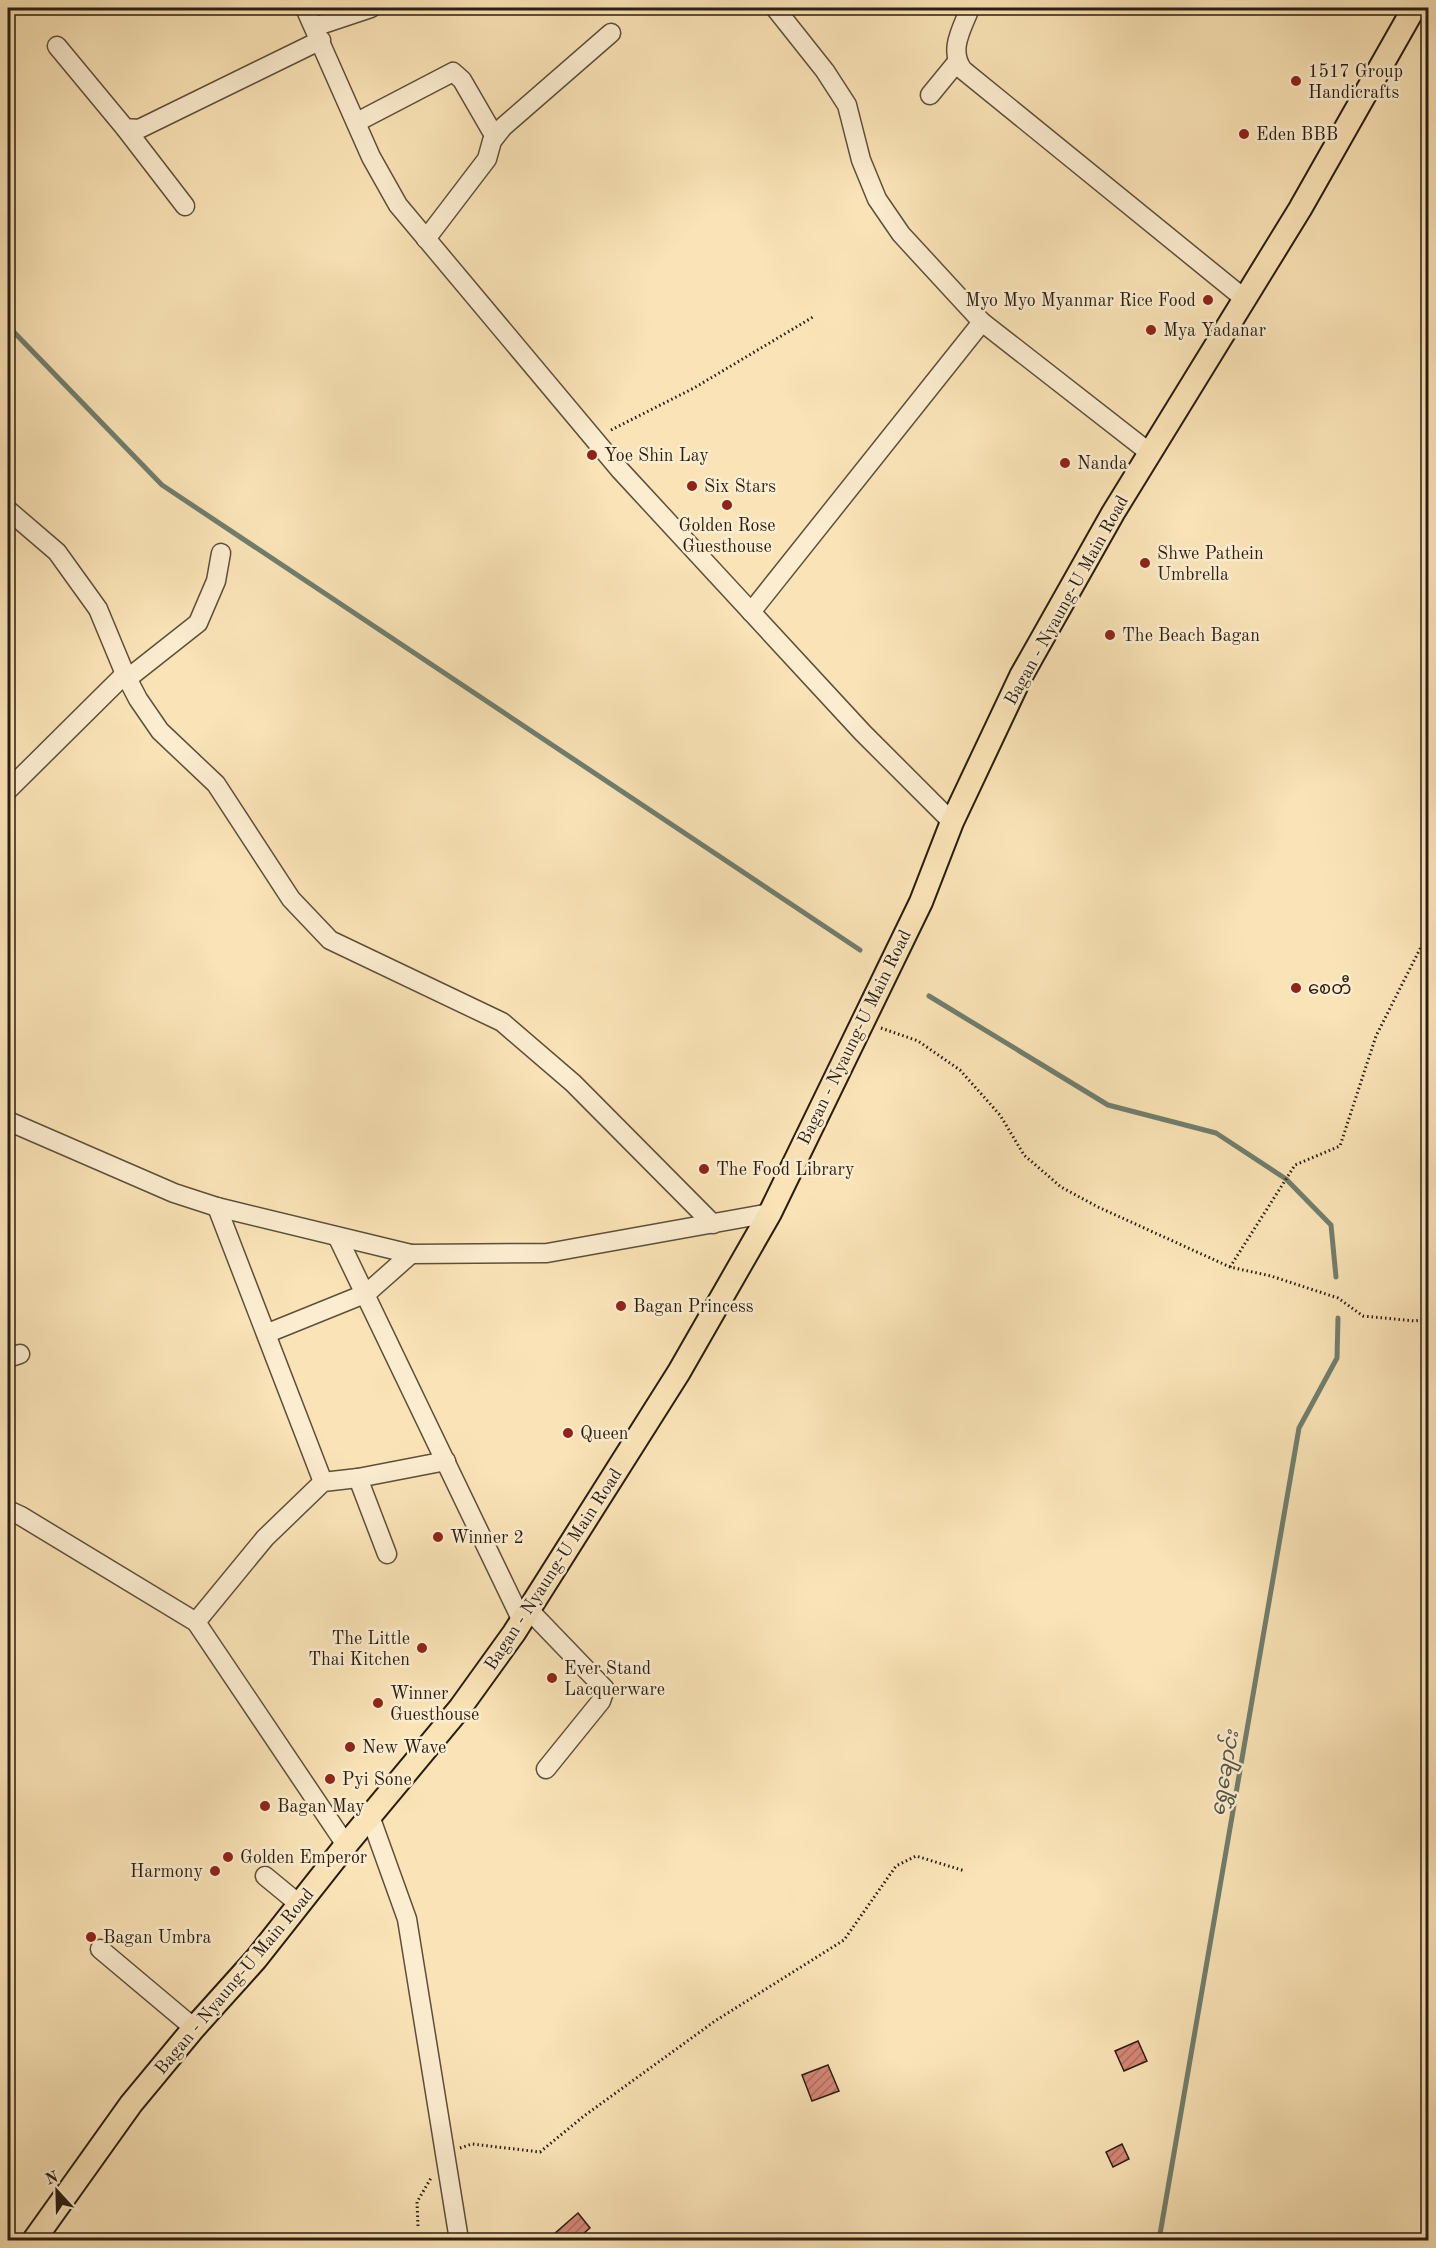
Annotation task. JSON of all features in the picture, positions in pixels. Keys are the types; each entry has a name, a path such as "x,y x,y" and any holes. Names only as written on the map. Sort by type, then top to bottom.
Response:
{"main road":[{"name":"Bagan - Nyaung-U Main Road","path":"34,2241 131,2104 194,2028 256,1959 346,1845 460,1708 525,1615 679,1372 770,1213 921,902 952,822 1021,676 1150,453 1246,300 1414,8"}],"street":[{"path":"305,8 388,189 426,239 594,439 863,734 952,822"},
{"path":"126,128 139,129 317,34 371,8"},
{"path":"775,8 825,71 847,105 856,149 877,199 928,266 982,322 1150,453"},
{"path":"969,8 956,46 957,62 963,70 1246,300"},
{"path":"426,239 487,159 495,136 611,33"},
{"path":"57,46 126,128 185,206"},
{"path":"930,95 957,62"},
{"path":"357,122 453,72 462,80 495,136"},
{"path":"751,612 982,322"},
{"path":"8,510 57,552 98,609 126,676 160,731 216,784 291,899 330,940 502,1022 573,1083 713,1224"},
{"path":"8,790 126,676 198,623 216,581 221,553"},
{"path":"8,1121 174,1193 217,1207 411,1254 547,1253 770,1213"},
{"path":"217,1207 268,1333 323,1482"},
{"path":"339,1238 446,1461 525,1615 605,1689 601,1701 546,1769"},
{"path":"268,1333 367,1293 411,1254"},
{"path":"196,1622 265,1538 323,1482 358,1478 446,1461"},
{"path":"358,1478 387,1554"},
{"path":"8,1510 196,1622 346,1845"},
{"path":"370,1816 407,1919 459,2241"},
{"path":"265,1876 299,1904"},
{"path":"100,1948 194,2028"}],"path":[{"path":"594,439 694,388 813,317"},
{"path":"1230,1267 1295,1165 1340,1146 1376,1036 1428,933"},
{"path":"862,1021 918,1041 960,1070 999,1115 1024,1155 1061,1186 1098,1207 1230,1267 1271,1276 1338,1298 1363,1316 1415,1321 1428,1319"},
{"path":"418,2226 417,2202 426,2182 455,2150 472,2144 540,2152 584,2116 715,2021 844,1940 896,1866 916,1856 965,1871"}],"building":[{"path":"1138,2041 1147,2061 1124,2071 1115,2051"},
{"path":"828,2065 839,2091 812,2101 802,2075"},
{"path":"1122,2144 1129,2159 1113,2167 1106,2152"},
{"path":"578,2213 590,2228 575,2241 546,2241"}],"waterway":[{"path":"8,326 162,485 860,950"},
{"path":"929,996 1108,1105 1216,1133 1286,1179 1331,1225 1336,1277"},
{"name":"ရွှေချောင်း","path":"1159,2240 1299,1428 1337,1358 1338,1318"}],"place":[{"name":"1517 Group Handicrafts","path":"1296,81"},
{"name":"Eden BBB","path":"1244,134"},
{"name":"Myo Myo Myanmar Rice Food","path":"1208,300"},
{"name":"Mya Yadanar","path":"1151,330"},
{"name":"Yoe Shin Lay","path":"592,455"},
{"name":"Nanda","path":"1065,463"},
{"name":"Six Stars","path":"692,486"},
{"name":"Golden Rose Guesthouse","path":"727,505"},
{"name":"Shwe Pathein Umbrella","path":"1145,563"},
{"name":"The Beach Bagan","path":"1110,635"},
{"name":"စေတီ","path":"1296,988"},
{"name":"The Food Library","path":"704,1169"},
{"name":"Bagan Princess","path":"621,1306"},
{"name":"Queen","path":"568,1433"},
{"name":"Winner 2","path":"438,1537"},
{"name":"The Little Thai Kitchen","path":"422,1648"},
{"name":"Ever Stand Lacquerware","path":"552,1678"},
{"name":"Winner Guesthouse","path":"378,1703"},
{"name":"New Wave","path":"350,1747"},
{"name":"Pyi Sone","path":"330,1779"},
{"name":"Bagan May","path":"265,1806"},
{"name":"Golden Emperor","path":"228,1857"},
{"name":"Harmony","path":"215,1871"},
{"name":"Bagan Umbra","path":"91,1937"}]}
